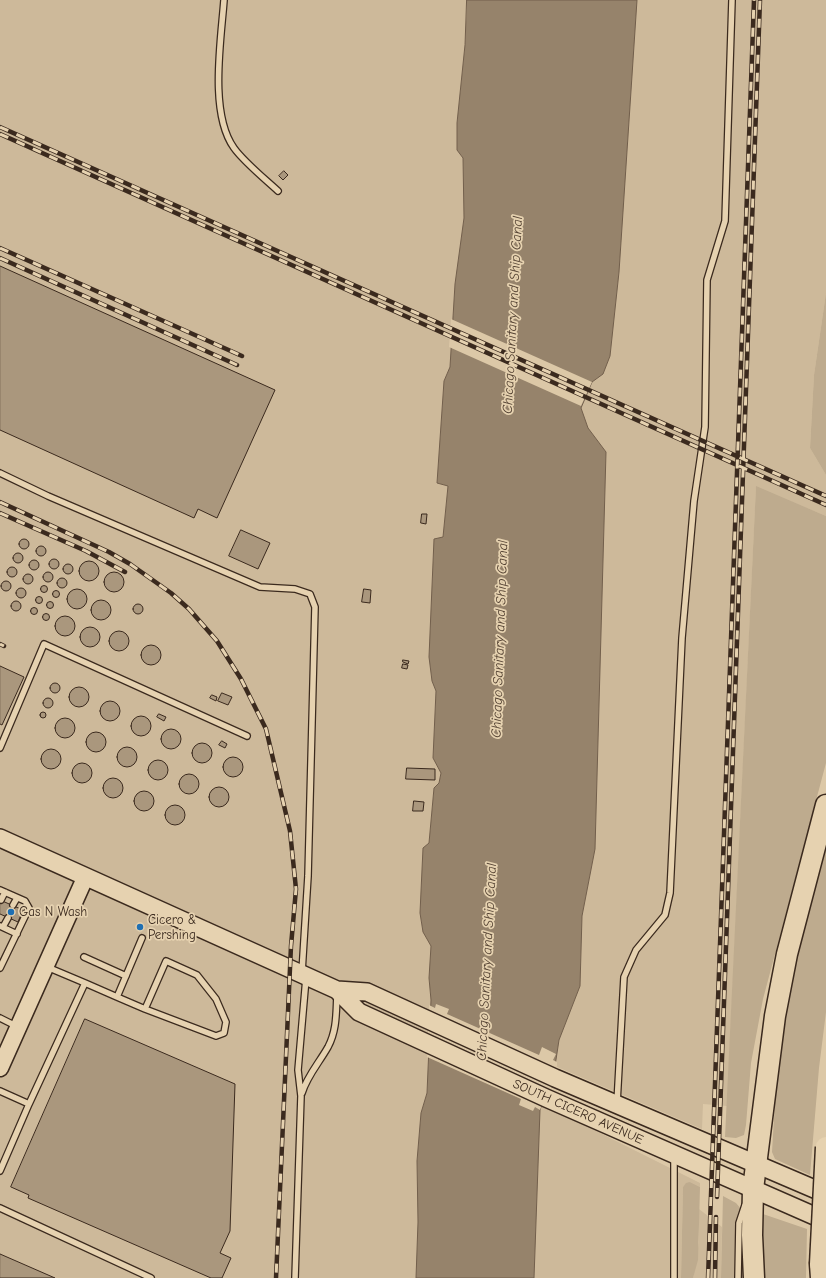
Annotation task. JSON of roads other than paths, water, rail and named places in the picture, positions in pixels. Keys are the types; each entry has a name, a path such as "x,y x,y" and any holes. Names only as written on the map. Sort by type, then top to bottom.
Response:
{"highway":[{"path":"754,1278 751,1188 756,1163 775,1016 787,954 826,805"},
{"path":"820,1271 826,1147"}],"main road":[{"name":"SOUTH CICERO AVENUE","path":"0,838 85,878 337,990 359,1012 415,1039 826,1221"},
{"path":"0,1068 85,878"},
{"name":"SOUTH CICERO AVENUE","path":"337,990 367,992 423,1019 555,1078 826,1194"}],"lane":[{"path":"224,0 218,72 221,119 234,148 278,191"},
{"path":"617,1104 624,978 636,950 665,915 670,893 682,638 694,501 705,427 707,280 725,221 732,0"},
{"path":"0,473 48,496 260,587 295,589 310,594 315,607 308,876 298,1070 301,1096 295,1278"},
{"path":"0,748 44,644 247,736"},
{"path":"0,968 29,908 25,901 2,891 1,900"},
{"path":"14,905 16,898"},
{"path":"8,918 2,927 17,934"},
{"path":"117,997 142,938"},
{"path":"84,958 126,976"},
{"path":"45,966 145,1009 216,1036 224,1033 226,1022 216,999 197,975 166,961 145,1009"},
{"path":"0,1171 85,983"},
{"path":"301,1096 305,1083 328,1046 334,1033 337,990"},
{"path":"0,1018 19,1027"},
{"path":"0,1091 29,1104"},
{"path":"674,1155 674,1278"},
{"path":"738,1278 738,1223 751,1188"},
{"path":"0,1208 151,1278"}],"water":[{"name":"Chicago Sanitary and Ship Canal","path":"467,0 637,0 619,272 610,356 603,374 592,382 581,408 588,428 606,452 595,849 582,916 580,986 559,1040 555,1066 540,1110 534,1278 416,1278 418,1222 417,1161 421,1113 427,1093 431,1000 429,978 431,946 423,932 420,913 423,848 429,843 434,788 439,783 441,773 433,758 436,691 432,681 429,657 434,539 443,537 448,486 437,483 444,381 450,367 455,284 464,218 463,158 457,150 457,123 465,45","holes":["509,348 520,352 522,364 521,368 510,373 500,366 500,355"]}],"railway":[{"path":"708,1278 754,0"},
{"path":"717,1197 760,0"},
{"path":"0,127 826,496"},
{"path":"0,134 826,505"},
{"path":"0,248 242,356"},
{"path":"0,258 237,365"},
{"path":"0,502 109,552 130,564 171,593 189,609 217,641 241,679 266,729 290,831 296,889 291,946 276,1278"},
{"path":"0,513 86,551 125,572"},
{"path":"0,644 4,646"},
{"path":"715,1278 716,1217"}],"place":[{"name":"Gas N Wash","path":"11,912"},
{"name":"Cicero & Pershing","path":"140,927"}]}
